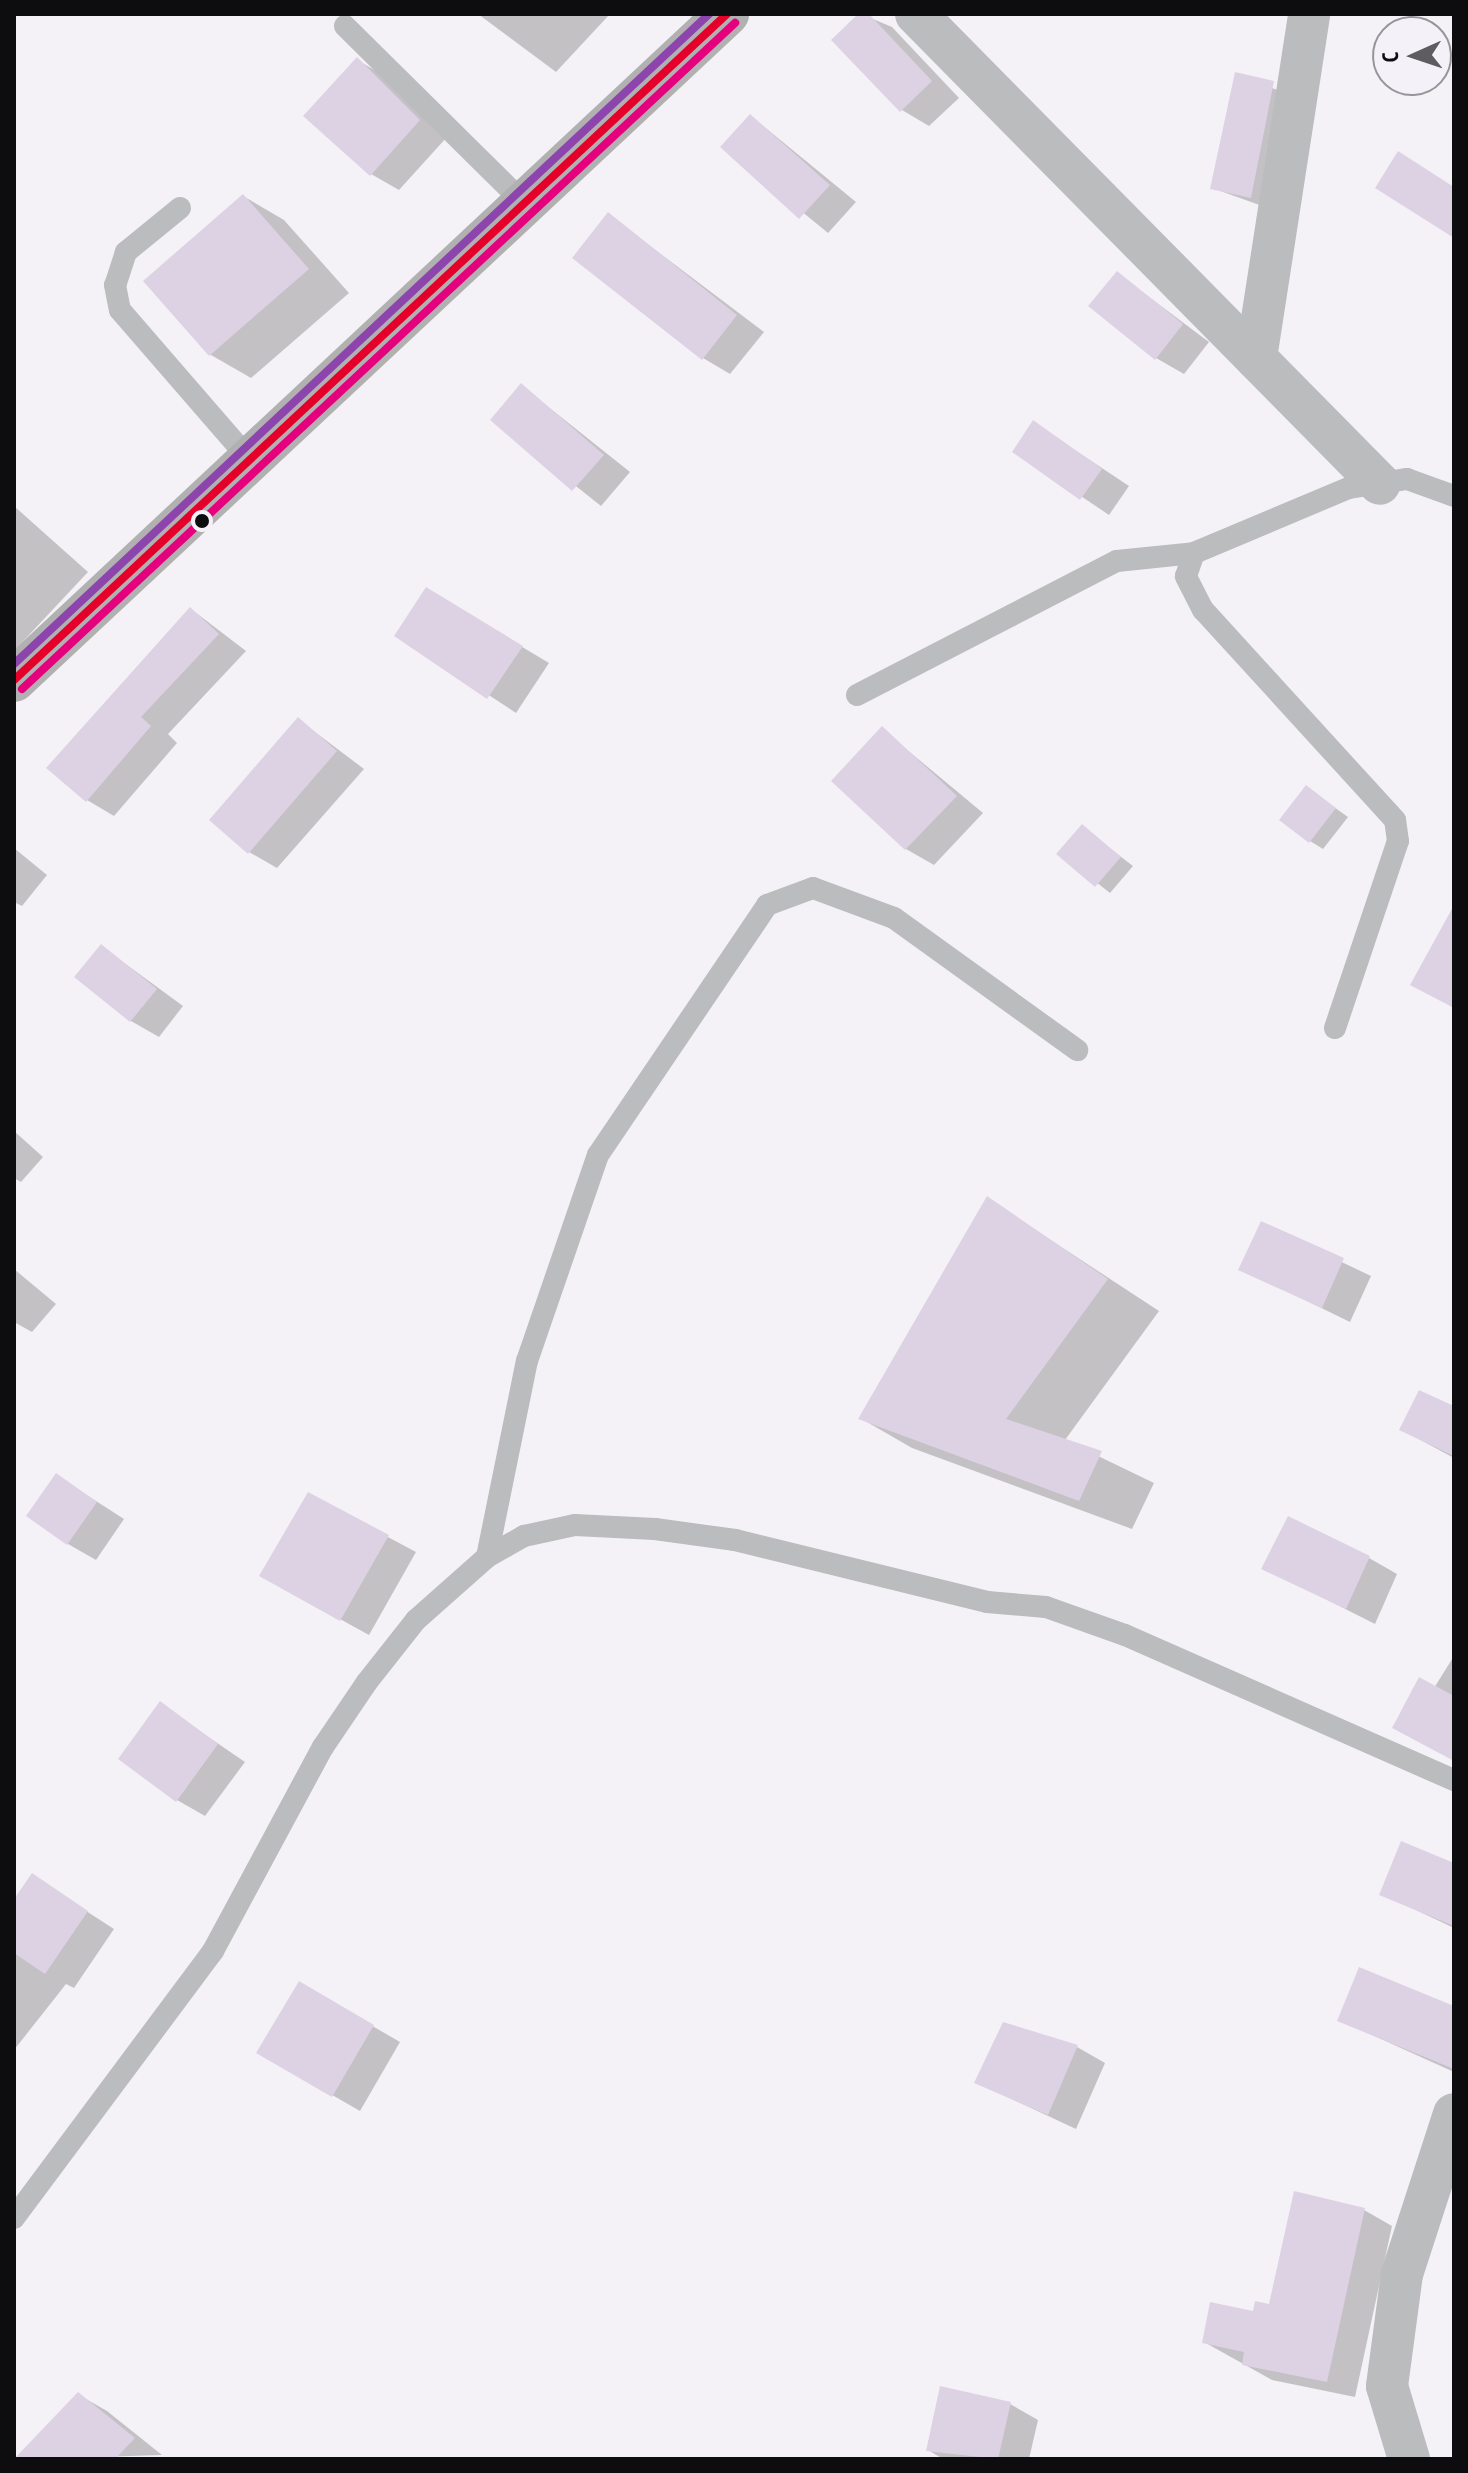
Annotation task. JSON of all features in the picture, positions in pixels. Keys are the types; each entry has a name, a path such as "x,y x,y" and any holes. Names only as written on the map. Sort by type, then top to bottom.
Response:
{"street":[{"path":"14,680 521,200 727,14"},
{"path":"916,14 1380,484"},
{"path":"1256,358 1309,14"},
{"path":"1409,2459 1389,2372 1402,2274 1454,2114"}],"lane":[{"path":"345,26 521,200"},
{"path":"180,208 126,252 115,285 120,310 248,458"},
{"path":"857,695 1117,561 1194,553 1349,488 1407,479 1454,496"},
{"path":"1194,553 1186,576 1203,610 1395,820 1398,841 1335,1028"},
{"path":"487,1557 527,1361 598,1155 767,905 813,888 894,918 1077,1050"},
{"path":"14,2218 213,1951 323,1747 367,1682 416,1620 487,1557 524,1536 575,1525 655,1529 735,1540 987,1602 1046,1607 1125,1635 1454,1780"}],"building":[{"path":"858,14 869,14 932,81 900,112 831,40"},
{"path":"357,57 420,120 370,176 303,116"},
{"path":"1235,72 1274,81 1251,198 1210,189"},
{"path":"750,114 830,185 799,219 720,147"},
{"path":"1398,151 1454,187 1454,238 1375,188"},
{"path":"243,194 309,269 209,356 143,281"},
{"path":"608,212 737,315 702,360 572,258"},
{"path":"1117,271 1183,324 1155,360 1088,306"},
{"path":"521,383 604,455 572,491 490,420"},
{"path":"1033,420 1102,469 1080,500 1012,452"},
{"path":"426,587 523,646 487,699 394,636"},
{"path":"190,607 219,634 141,717 151,726 86,802 46,768"},
{"path":"298,717 337,751 248,854 209,820"},
{"path":"882,726 957,796 905,850 831,781"},
{"path":"1306,785 1336,808 1309,843 1279,820"},
{"path":"1082,824 1121,857 1095,887 1056,854"},
{"path":"1454,905 1454,1008 1410,985"},
{"path":"101,944 157,989 130,1022 74,977"},
{"path":"987,1196 1108,1279 1006,1419 1102,1451 1079,1501 858,1419"},
{"path":"1261,1221 1344,1258 1322,1308 1238,1270"},
{"path":"1419,1390 1454,1406 1454,1456 1399,1430"},
{"path":"56,1473 97,1502 67,1545 26,1516"},
{"path":"308,1492 389,1535 340,1621 259,1576"},
{"path":"1288,1516 1370,1556 1346,1609 1261,1569"},
{"path":"1419,1677 1454,1696 1454,1761 1392,1728"},
{"path":"160,1701 218,1744 176,1802 118,1759"},
{"path":"1401,1841 1454,1863 1454,1926 1379,1895"},
{"path":"32,1873 88,1911 45,1974 14,1953 14,1899"},
{"path":"1359,1967 1454,2006 1454,2069 1337,2021"},
{"path":"299,1981 374,2025 332,2097 256,2053"},
{"path":"1003,2022 1078,2045 1048,2115 974,2083"},
{"path":"1294,2191 1365,2208 1327,2382 1242,2365 1244,2352 1202,2343 1210,2302 1253,2311 1255,2301 1269,2304"},
{"path":"940,2386 1011,2402 998,2459 926,2451"},
{"path":"78,2392 135,2438 115,2459 14,2459"}],"transit line":[{"path":"14,664 709,14"},
{"path":"14,680 727,14"},
{"path":"22,689 735,23"}]}
